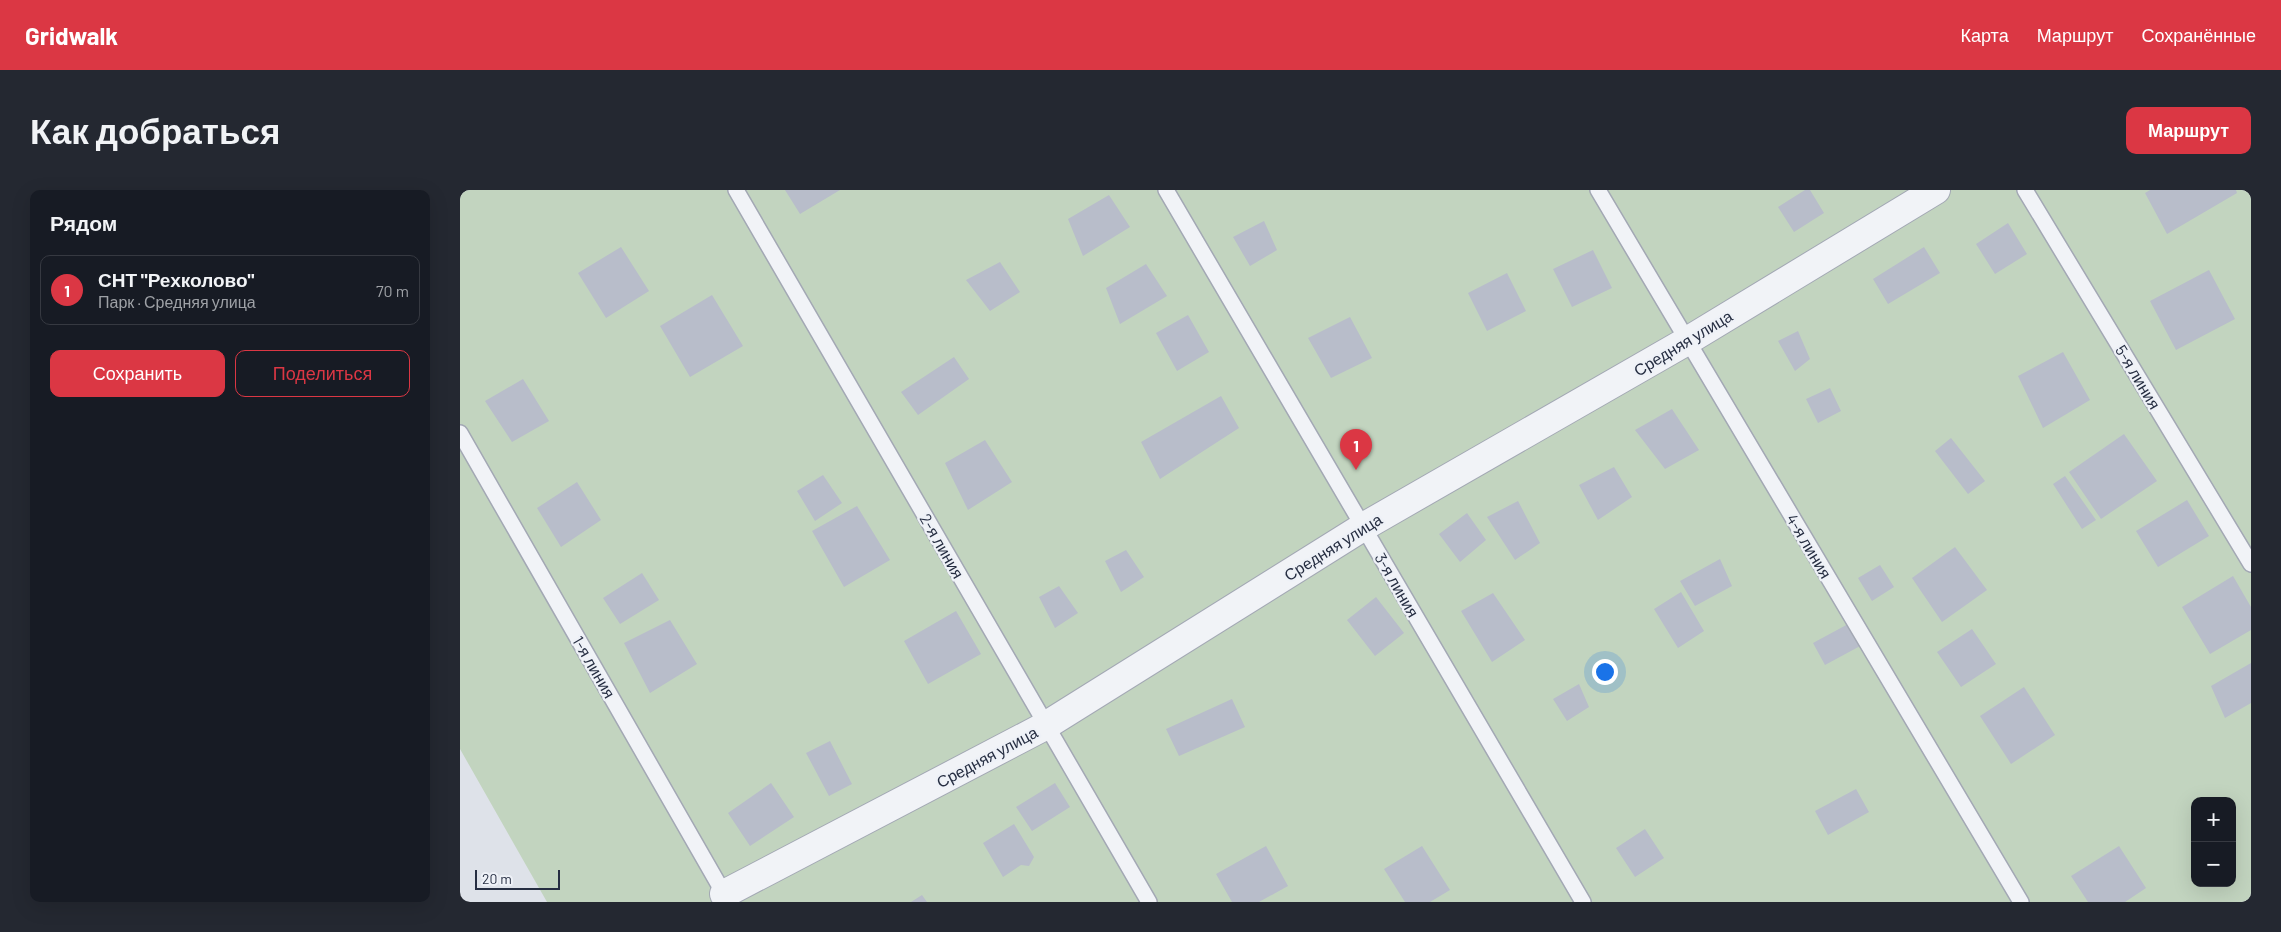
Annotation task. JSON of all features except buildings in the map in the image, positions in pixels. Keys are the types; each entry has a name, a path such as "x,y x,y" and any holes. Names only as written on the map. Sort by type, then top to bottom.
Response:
{"street":[{"name":"Средняя улица","path":"727,898 1045,726 1363,527 1687,342 1936,190"}],"lane":[{"name":"2-я линия","path":"736,190 1045,726 1149,902"},
{"name":"3-я линия","path":"1166,190 1583,902"},
{"name":"4-я линия","path":"1598,190 2021,902"},
{"name":"5-я линия","path":"2025,190 2251,564"},
{"name":"1-я линия","path":"460,433 727,898"}],"green space":[{"path":"460,190 2251,190 2251,902 547,902 460,749"}],"place":[{"name":"СНТ \"Рехколово\"","path":"1356,470"}]}
